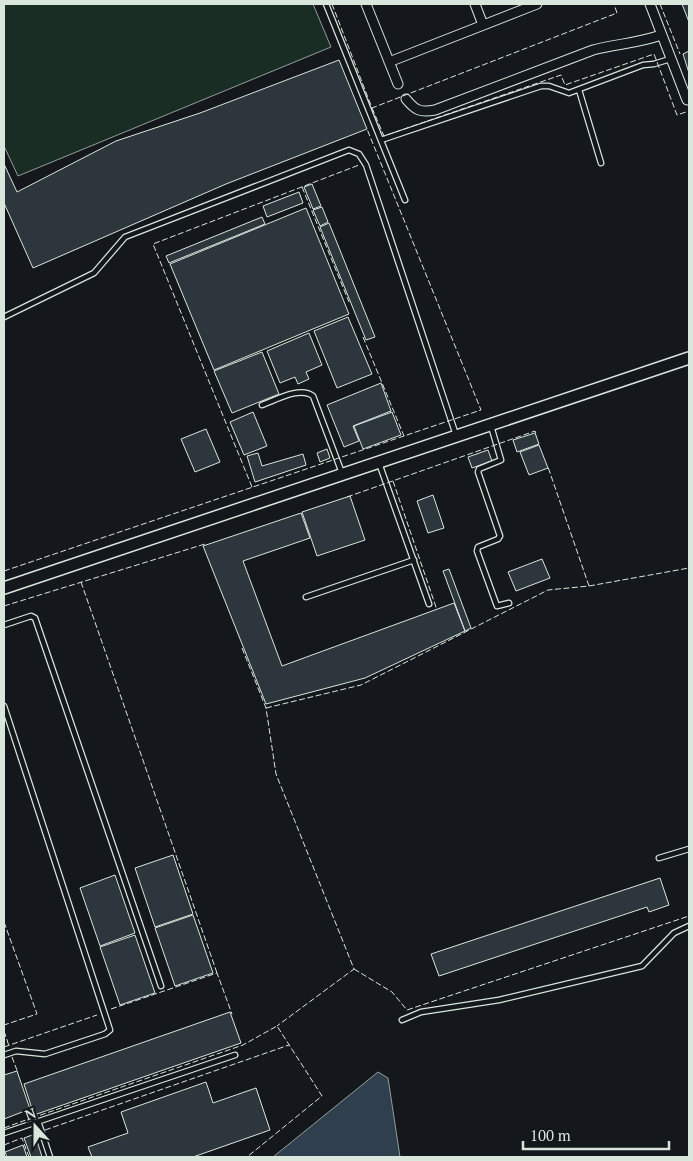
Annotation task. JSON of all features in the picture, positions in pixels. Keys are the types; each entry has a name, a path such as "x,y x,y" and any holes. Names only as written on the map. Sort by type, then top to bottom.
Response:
{"street":[{"path":"366,4 398,84"},
{"path":"474,4 483,25"},
{"path":"389,62 537,4"},
{"path":"650,4 670,59 686,94"},
{"path":"406,99 415,110 425,112 435,110 592,50 619,43 644,41 661,35"},
{"path":"4,588 689,358"}],"lane":[{"path":"326,4 405,200"},
{"path":"381,140 541,86 549,86 569,93 636,67 670,59"},
{"path":"578,90 601,163"},
{"path":"4,317 94,274 125,237 349,150 359,154 366,165 456,436"},
{"path":"262,405 299,392 308,392 313,396 342,474"},
{"path":"490,425 501,460 479,469 478,472 500,536 498,539 478,547 477,551 498,606 509,603"},
{"path":"379,462 429,604"},
{"path":"306,597 414,560"},
{"path":"4,626 32,616 35,618 161,986"},
{"path":"4,706 110,1030 105,1034 44,1054 16,1051 4,1055"},
{"path":"659,858 689,850"},
{"path":"402,1020 421,1012 500,1000 642,966 674,933 689,926"},
{"path":"4,1133 235,1054"},
{"path":"38,1121 50,1157"}],"green space":[{"path":"4,4 313,4 331,47 18,176 4,146"}],"water":[{"path":"378,1072 388,1078 400,1157 273,1157"}],"building":[{"path":"682,4 689,4 689,22"},
{"path":"689,51 689,73 683,54"},
{"path":"339,60 367,129 226,184 33,268 4,203 4,164 17,192 116,141 200,113"},
{"path":"312,184 321,206 313,209 304,187"},
{"path":"299,192 303,203 267,217 263,206"},
{"path":"322,207 328,222 320,226 313,210"},
{"path":"306,208 349,314 214,370 170,264"},
{"path":"262,217 265,224 169,263 166,256"},
{"path":"329,223 375,337 366,340 320,227"},
{"path":"348,317 372,374 337,388 314,331"},
{"path":"309,333 322,365 306,372 309,379 298,384 295,377 280,383 267,351"},
{"path":"262,352 279,394 232,413 214,371"},
{"path":"381,383 391,411 353,426 359,441 344,447 327,405"},
{"path":"253,412 267,446 244,455 230,422"},
{"path":"392,412 401,435 363,449 354,426"},
{"path":"206,429 220,462 195,472 181,439"},
{"path":"535,433 539,444 517,452 513,440"},
{"path":"539,445 548,468 529,475 520,452"},
{"path":"327,449 330,458 320,462 317,453"},
{"path":"488,450 492,461 472,468 468,457"},
{"path":"258,453 262,466 303,454 306,465 255,482 247,456"},
{"path":"433,495 444,528 428,533 417,501"},
{"path":"350,496 365,540 317,556 302,512"},
{"path":"301,513 310,538 243,561 282,666 454,603 465,631 365,678 266,704 203,546"},
{"path":"542,559 550,578 516,591 508,572"},
{"path":"449,569 471,628 465,631 443,571"},
{"path":"173,855 193,914 155,927 135,868"},
{"path":"115,875 135,933 100,946 80,888"},
{"path":"660,878 669,905 649,912 647,907 439,976 431,954"},
{"path":"193,915 213,973 175,986 155,928"},
{"path":"135,935 155,993 120,1005 100,947"},
{"path":"230,1012 241,1043 34,1115 24,1084"},
{"path":"17,1071 30,1109 4,1119 4,1075"},
{"path":"206,1082 213,1103 256,1088 270,1130 193,1157 92,1157 88,1147 128,1133 121,1112"},
{"path":"35,1134 42,1157 31,1157 24,1138"},
{"path":"23,1145 27,1157 7,1157 5,1152"}],"fence":[{"path":"332,4 372,108 617,13 614,4"},
{"path":"660,4 680,54"},
{"path":"372,108 384,136 561,75 565,85 654,54 677,115 689,111"},
{"path":"4,571 481,410 367,129"},
{"path":"252,487 153,244 359,165"},
{"path":"302,187 349,302"},
{"path":"363,337 404,436"},
{"path":"347,497 535,431 537,436"},
{"path":"266,708 361,685 548,590 589,586 548,467"},
{"path":"393,481 437,610"},
{"path":"4,606 205,544"},
{"path":"589,586 689,568"},
{"path":"81,582 217,973"},
{"path":"242,648 266,708 276,774 354,969 277,1026"},
{"path":"354,969 392,992 407,1010 689,916"},
{"path":"4,922 37,1014 4,1025"},
{"path":"111,1009 217,973 232,1014"},
{"path":"4,1047 97,1015"},
{"path":"32,1118 243,1045 277,1026 322,1096 247,1157"},
{"path":"4,1031 9,1046"},
{"path":"45,1130 289,1045"},
{"path":"12,1057 18,1073"},
{"path":"4,1128 34,1117"},
{"path":"4,1145 22,1138 29,1157"}]}
